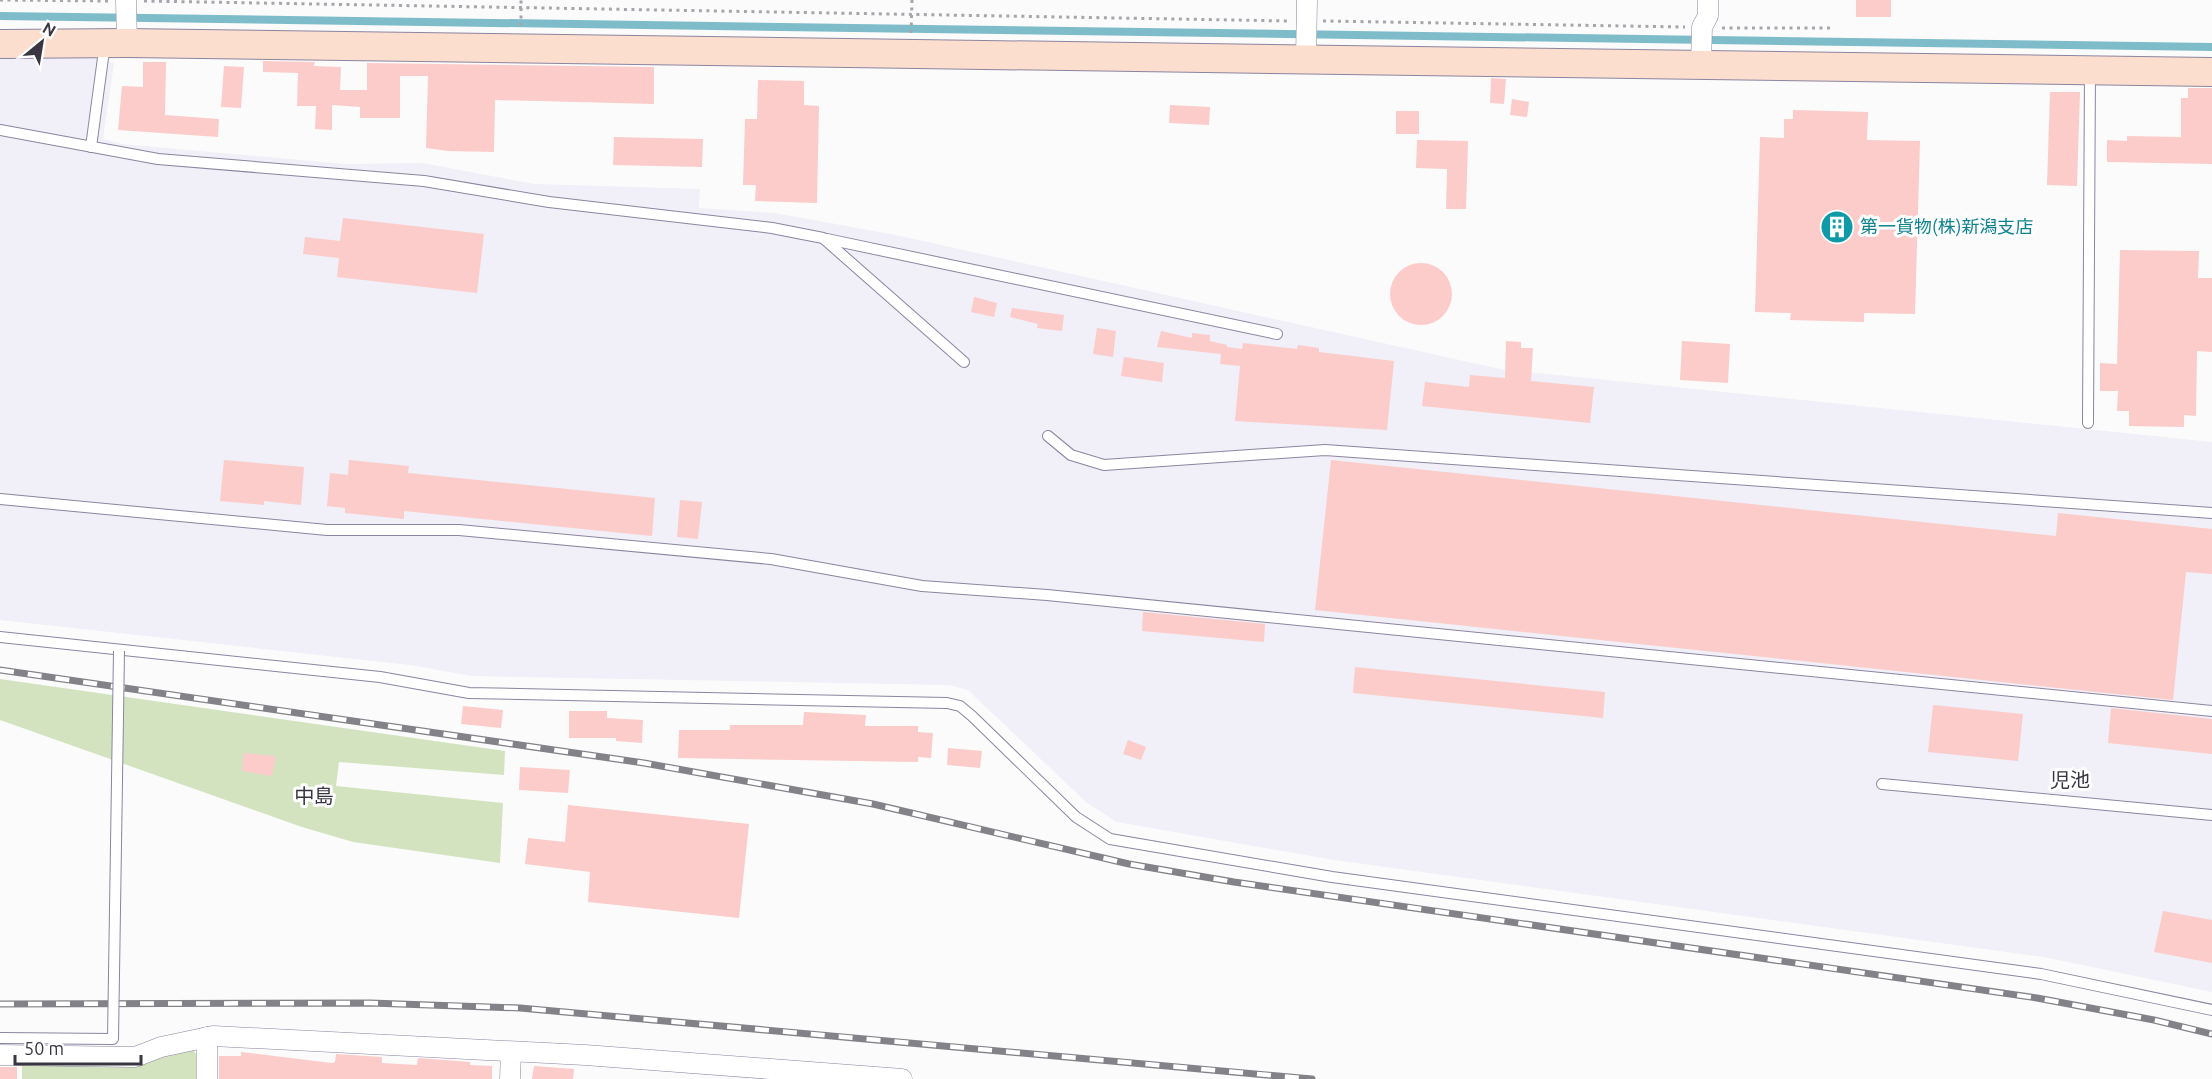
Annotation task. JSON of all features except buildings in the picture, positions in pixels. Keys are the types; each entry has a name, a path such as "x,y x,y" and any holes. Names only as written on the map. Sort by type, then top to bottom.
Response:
{"street":[{"path":"1306,58 1307,0"},
{"path":"1701,64 1702,27 1708,16 1708,0"},
{"path":"0,44 122,17 1306,58 2212,72"},
{"path":"207,1037 207,1079"},
{"path":"0,1055 135,1057 160,1047 207,1037 511,1052 902,1079"},
{"path":"510,1079 511,1052"}],"lane":[{"path":"91,147 122,17"},
{"path":"2088,423 2090,70"},
{"path":"0,130 158,159 424,181 549,202 772,228 1277,334"},
{"path":"823,238 964,362"},
{"path":"1048,436 1071,455 1104,465 1325,450 2212,513"},
{"path":"0,499 327,530 459,530 771,559 922,586 1047,595 2212,711"},
{"path":"0,638 380,677 469,693 513,696 947,703 960,706 972,716 1076,816 1110,839 1332,877 2042,974 2212,1010"},
{"path":"0,1038 113,1039 119,651"},
{"path":"1882,784 2212,815"}],"path":[{"path":"0,0 122,17 521,10 1831,28"},
{"path":"521,0 521,32"},
{"path":"911,21 912,0"}],"shaded area":[{"path":"0,54 93,56 114,63 103,139 122,144 346,164 422,163 534,184 700,189 699,208 775,213 896,235 1500,369 2212,442 2212,992 2044,957 1334,860 1117,822 1087,803 968,690 949,685 472,676 410,665 0,620"}],"green space":[{"path":"0,679 505,751 504,775 339,762 336,786 503,803 500,863 353,842 302,827 0,720"},
{"path":"193,1050 196,1054 196,1079 22,1079 22,1060 164,1054"}],"water":[{"path":"0,12 2212,43 2212,51 0,20"}],"railway":[{"path":"0,670 644,763 873,804 1129,864 1234,882 2037,998 2154,1020 2212,1034"},
{"path":"0,1004 370,1003 520,1008 1312,1079"}],"place":[{"name":"第一貨物(株)新潟支店","path":"1837,227"}],"district":[{"name":"児池","path":"2070,780"},
{"name":"中島","path":"314,796"}]}
